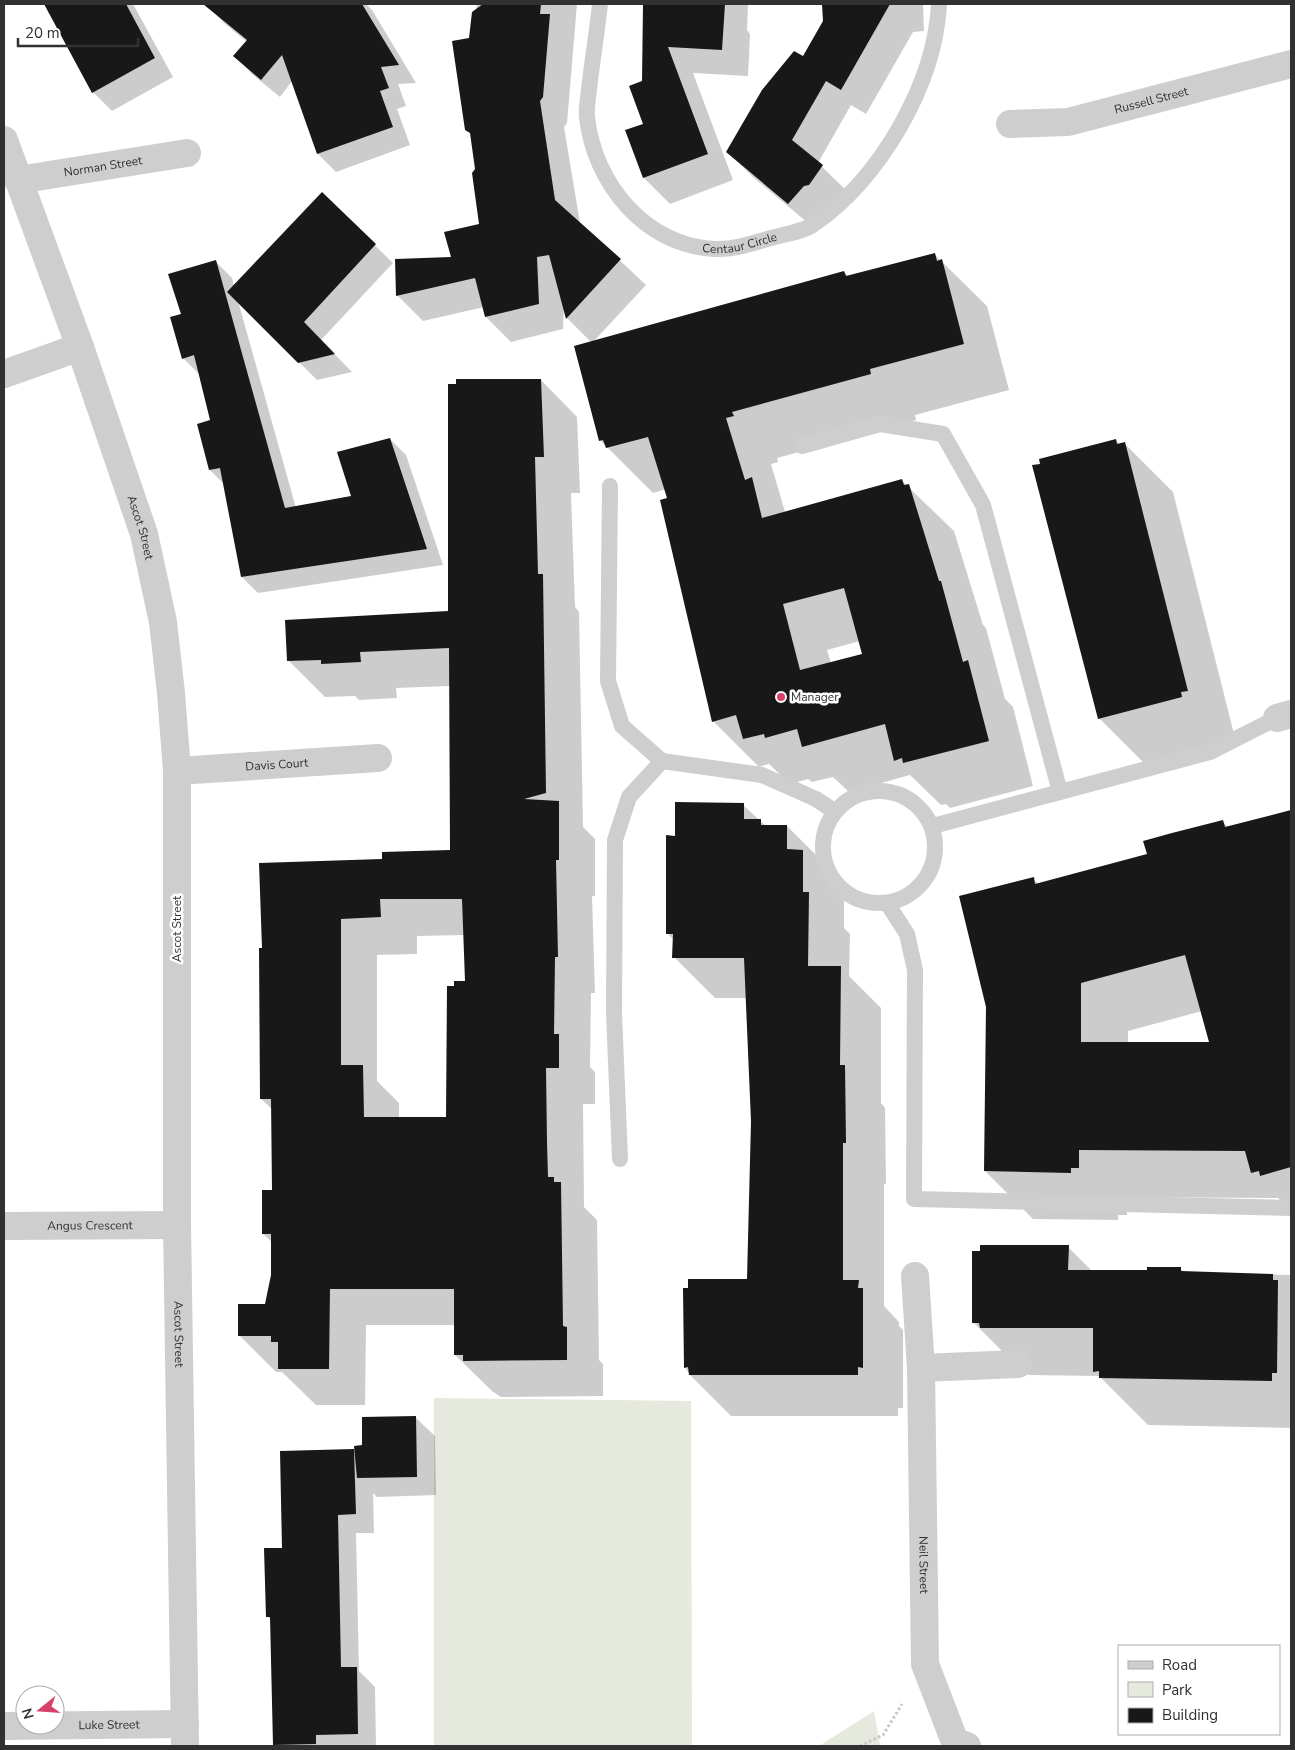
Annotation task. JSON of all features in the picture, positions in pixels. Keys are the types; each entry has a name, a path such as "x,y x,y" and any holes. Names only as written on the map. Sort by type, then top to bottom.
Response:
{"street":[{"name":"Russell Street","path":"1010,124 1068,122 1291,64"},
{"name":"Ascot Street","path":"4,140 80,347 144,534 163,622 177,770 176,1225 185,1735"},
{"name":"Norman Street","path":"18,180 187,154"},
{"path":"4,374 80,347"},
{"name":"Davis Court","path":"177,770 378,758"},
{"name":"Angus Crescent","path":"4,1226 176,1225"},
{"name":"Neil Street","path":"915,1276 920,1368 925,1664 955,1742 967,1746"},
{"path":"920,1368 1018,1364"},
{"name":"Luke Street","path":"4,1726 185,1735"}],"lane":[{"name":"Centaur Circle","path":"600,4 587,116 596,156 614,192 637,216 662,235 688,245 716,249 748,245 812,225 850,194 876,165 901,124 928,63 938,20 939,4"},
{"path":"802,446 880,424 944,434 983,505 1060,792"},
{"path":"610,486 608,681 622,726 662,761 762,775 816,799 834,811"},
{"path":"933,826 1210,752 1284,716"},
{"path":"620,1159 614,1013 615,840 629,797 662,761"},
{"path":"886,790 905,796 920,808 933,826 934,863 925,880 915,892 887,903 868,903 840,889 829,873 822,850 824,831 834,811 849,798 857,794 866,791 886,790"},
{"path":"887,903 907,934 915,970 914,1199 1291,1208"}],"path":[{"path":"860,1746 883,1735 925,1664"}],"green space":[{"path":"434,1398 691,1401 692,1746 434,1746"},
{"path":"874,1711 880,1745 819,1746"}],"building":[{"path":"44,4 126,4 155,58 92,93"},
{"path":"203,4 362,4 399,65 381,67 389,88 380,91 393,127 317,154 282,55 261,80 233,56 247,40"},
{"path":"483,4 541,4 540,14 550,14 543,97 540,101 555,200 621,259 566,319 549,255 537,257 539,304 485,317 475,278 396,296 395,259 451,257 444,232 479,224 472,173 475,169 470,133 465,130 452,41 469,38 472,12"},
{"path":"643,4 725,4 722,50 668,47 708,154 643,178 625,130 643,124 629,86 642,81"},
{"path":"822,4 890,4 841,90 826,81 792,140 823,165 809,185 804,186 788,204 726,152 762,90 794,51 803,56 823,21"},
{"path":"322,192 376,244 304,322 335,354 298,363 227,292"},
{"path":"935,253 937,261 942,259 964,344 870,369 871,374 732,412 734,416 726,418 745,480 752,477 762,518 902,479 904,485 909,484 939,581 941,581 963,662 968,660 989,741 903,763 902,758 894,761 885,724 802,747 797,729 765,738 764,734 743,739 736,715 712,722 660,500 667,498 648,437 606,448 603,440 599,441 574,346 844,271 846,276","holes":["844,588 862,654 800,670 783,604"]},
{"path":"216,260 285,508 351,496 337,452 390,438 427,549 241,577 220,468 209,470 197,424 210,420 194,355 182,359 170,317 181,314 168,274"},
{"path":"456,379 541,379 544,457 535,457 538,574 543,574 546,793 524,799 559,801 559,860 556,860 558,957 555,957 554,1034 559,1034 559,1068 546,1068 547,1142 548,1177 554,1177 554,1182 561,1182 563,1326 567,1327 567,1360 463,1361 463,1355 454,1355 454,1289 330,1289 329,1369 278,1369 278,1342 271,1342 271,1336 238,1336 238,1304 265,1304 271,1275 271,1234 262,1234 262,1190 272,1190 271,1099 260,1099 259,948 262,948 259,863 382,859 382,852 450,850 449,648 360,652 361,662 321,664 321,660 287,661 285,620 448,611 448,384 456,384","holes":["380,899 462,899 465,981 454,981 454,986 447,986 446,1117 364,1117 363,1065 341,1065 341,919 381,917"]},
{"path":"1116,439 1117,444 1125,442 1188,691 1181,692 1182,697 1098,719 1032,465 1040,464 1039,459"},
{"path":"675,802 744,803 744,819 761,819 761,825 787,825 787,849 803,850 803,892 809,892 808,966 841,966 840,1065 845,1065 846,1143 843,1143 843,1280 859,1280 858,1288 863,1288 863,1368 858,1367 858,1375 689,1375 688,1367 684,1368 683,1288 688,1288 688,1279 747,1279 751,1121 744,958 672,958 673,934 666,934 666,835 675,836"},
{"path":"1291,810 1291,1167 1260,1176 1259,1171 1251,1173 1245,1151 1079,1150 1079,1168 1071,1168 1071,1173 984,1171 986,1007 959,896 1034,877 1035,884 1147,854 1143,841 1172,833 1223,820 1225,827","holes":["1185,955 1209,1042 1081,1042 1081,983"]},
{"path":"980,1245 1069,1245 1068,1270 1147,1270 1147,1267 1181,1267 1181,1271 1273,1274 1273,1280 1278,1280 1277,1373 1272,1373 1272,1381 1099,1378 1099,1371 1093,1372 1093,1328 980,1328 979,1323 972,1323 972,1251 980,1251"},
{"path":"416,1416 417,1477 357,1478 354,1446 362,1445 362,1417"},
{"path":"354,1449 356,1514 338,1515 341,1667 357,1667 358,1734 316,1735 316,1744 273,1745 270,1617 266,1617 264,1548 282,1548 280,1451"}],"place":[{"name":"Manager","path":"781,697"}]}
